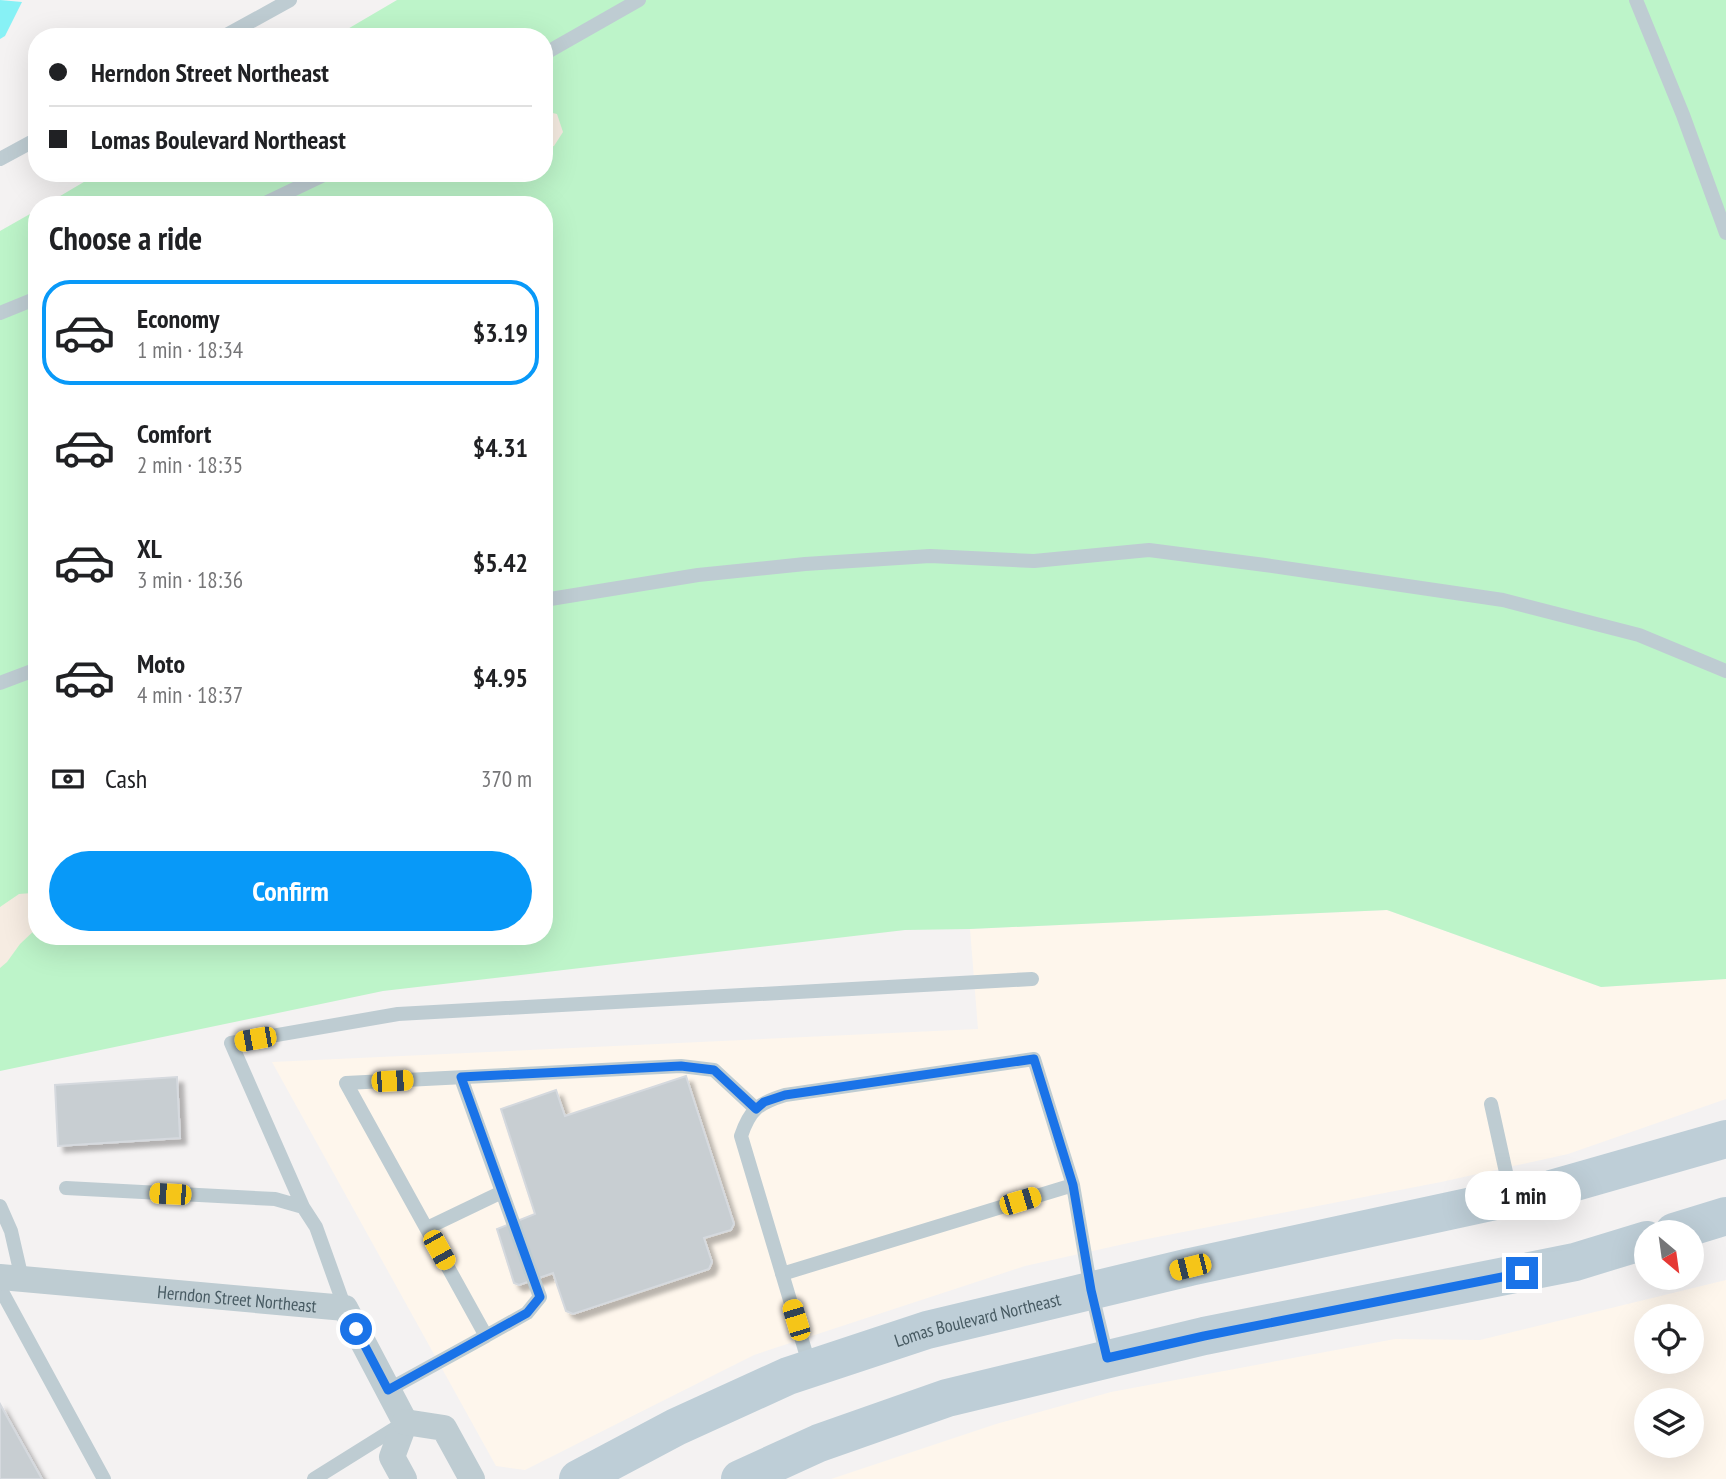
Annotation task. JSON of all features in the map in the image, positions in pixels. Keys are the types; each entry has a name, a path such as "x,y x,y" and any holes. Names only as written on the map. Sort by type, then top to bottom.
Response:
{"main road":[{"name":"Lomas Boulevard Northeast","path":"578,1479 676,1427 788,1376 928,1330 1203,1264 1551,1189 1726,1139"},
{"path":"1704,1223 1726,1216"},
{"path":"740,1479 819,1444 947,1398 1204,1336 1575,1262 1634,1244"}],"street":[{"name":"Herndon Street Northeast","path":"7,1281 345,1308"},
{"path":"345,1308 405,1422 392,1457 404,1479"},
{"path":"405,1422 444,1428 472,1479"}],"lane":[{"path":"239,28 290,0"},
{"path":"553,49 639,0"},
{"path":"1636,0 1683,115 1726,233"},
{"path":"0,159 28,144"},
{"path":"280,196 309,182"},
{"path":"0,313 28,302"},
{"path":"553,599 698,575 804,564 930,556 1034,561 1149,550 1503,600 1639,635 1726,671"},
{"path":"0,683 28,673"},
{"path":"345,1308 316,1227 303,1207 232,1043 398,1014 1032,979"},
{"path":"810,1369 741,1136 747,1117 764,1102 785,1095 1034,1059 1073,1185 1091,1290 1107,1358"},
{"path":"486,1336 346,1083 681,1066 714,1070 756,1109"},
{"path":"388,1390 527,1313 540,1297 461,1077"},
{"path":"1491,1104 1511,1197"},
{"path":"782,1274 1073,1185"},
{"path":"66,1188 275,1199 303,1207"},
{"path":"427,1228 502,1192"},
{"path":"0,1206 11,1231 7,1281 104,1479"},
{"path":"314,1479 405,1422"}],"shaded area":[{"path":"1387,910 1601,987 1726,979 1726,1099 1568,1154 1025,1266 754,1355 525,1470 496,1466 272,1062 978,1029 970,929"},
{"path":"1726,1280 1726,1479 831,1479 996,1424 1111,1392 1395,1339 1480,1340 1685,1290 1704,1290 1704,1285"}],"green space":[{"path":"397,0 1726,0 1726,979 1601,987 1387,910 905,930 383,991 0,1071 0,231 28,215 28,945 553,945 553,196 60,196 84,182 553,182 553,28 349,28"}],"sand":[{"path":"553,113 557,114 563,132 554,146"},
{"path":"28,893 28,936 0,968 0,907 19,894"}],"water":[{"path":"0,0 22,2 5,36 0,39"}],"building":[{"path":"686,1076 734,1224 731,1230 704,1238 712,1262 709,1269 573,1314 566,1311 553,1273 519,1285 514,1283 497,1229 535,1214 501,1109 556,1090 565,1116"},
{"path":"177,1077 180,1138 58,1146 55,1085"},
{"path":"0,1404 42,1479 0,1479"}],"route":[{"path":"356,1329 388,1390 527,1313 540,1297 461,1077 681,1066 714,1070 756,1109 764,1102 785,1095 1034,1059 1073,1185 1091,1290 1107,1358 1522,1273"}]}
